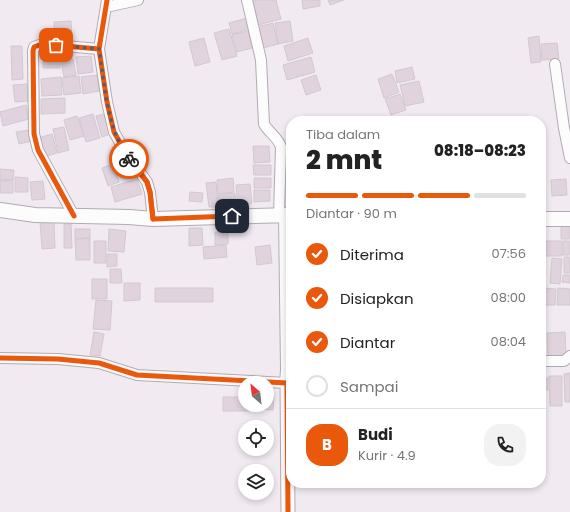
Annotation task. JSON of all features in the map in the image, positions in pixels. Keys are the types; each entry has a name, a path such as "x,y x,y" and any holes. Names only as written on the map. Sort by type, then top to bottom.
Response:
{"main road":[{"path":"0,210 35,214 153,219 285,215 286,255"},
{"path":"546,219 570,219"}],"street":[{"path":"138,0 107,4 99,49 107,102 114,132 126,154 147,182 150,192 153,219"},
{"path":"247,0 261,60 264,124 277,139 281,147 285,215"},
{"path":"74,216 38,150 34,134 33,51 34,47 42,44 99,49"},
{"path":"555,64 570,158"},
{"path":"546,361 564,361 570,356"},
{"path":"0,358 58,359 99,363 137,375 286,374"},
{"path":"288,488 288,512"}],"building":[{"path":"276,0 281,19 258,25 253,1"},
{"path":"302,0 320,0 320,6 303,9"},
{"path":"328,0 344,0 330,5"},
{"path":"247,18 250,29 232,34 229,23"},
{"path":"71,21 72,42 55,42 54,22"},
{"path":"290,21 293,41 278,44 275,23"},
{"path":"273,23 278,44 263,48 257,27"},
{"path":"229,29 237,56 222,60 214,33"},
{"path":"248,31 252,48 237,52 232,35"},
{"path":"539,36 541,62 531,63 528,38"},
{"path":"204,38 210,62 195,66 189,42"},
{"path":"308,38 313,53 288,61 284,46"},
{"path":"557,43 559,59 542,60 541,44"},
{"path":"11,46 22,46 23,79 12,80"},
{"path":"91,56 93,72 78,74 76,57"},
{"path":"311,57 315,72 287,80 283,65"},
{"path":"73,59 76,75 64,77 61,61"},
{"path":"60,60 60,68 43,68 43,61"},
{"path":"412,67 415,79 397,83 395,71"},
{"path":"392,74 399,92 384,98 378,79"},
{"path":"97,75 99,91 83,94 81,77"},
{"path":"316,75 321,90 306,95 301,80"},
{"path":"79,76 81,93 64,95 62,78"},
{"path":"61,77 62,95 42,96 41,79"},
{"path":"419,81 424,102 405,106 400,85"},
{"path":"27,84 28,101 15,102 13,85"},
{"path":"400,94 406,110 391,115 385,99"},
{"path":"65,98 65,113 41,114 41,99"},
{"path":"26,105 29,119 3,126 0,112"},
{"path":"93,114 100,138 86,142 79,118"},
{"path":"104,114 110,134 102,137 96,116"},
{"path":"77,116 84,136 70,140 64,120"},
{"path":"64,127 69,150 58,153 53,129"},
{"path":"30,130 32,141 19,144 16,132"},
{"path":"52,134 57,153 44,157 38,138"},
{"path":"253,146 269,146 270,162 254,163"},
{"path":"113,164 119,182 108,186 102,168"},
{"path":"253,165 271,165 271,175 254,175"},
{"path":"0,169 14,170 13,180 0,180"},
{"path":"15,177 28,178 28,192 15,192"},
{"path":"233,178 234,192 218,194 217,180"},
{"path":"254,178 271,178 271,188 254,188"},
{"path":"137,179 142,194 115,202 111,187"},
{"path":"566,179 567,195 552,196 551,180"},
{"path":"13,180 13,193 0,193 0,181"},
{"path":"43,181 45,199 32,200 30,182"},
{"path":"216,182 218,207 209,207 206,183"},
{"path":"250,184 252,203 238,205 236,185"},
{"path":"285,188 286,188 286,206 284,206"},
{"path":"254,190 270,190 270,201 254,202"},
{"path":"190,192 203,193 202,202 189,201"},
{"path":"235,193 236,206 220,208 218,195"},
{"path":"54,221 55,248 42,249 40,222"},
{"path":"64,224 71,224 72,248 64,248"},
{"path":"561,225 570,225 570,239 561,239"},
{"path":"189,228 202,228 203,245 189,246"},
{"path":"75,229 90,229 90,238 75,239"},
{"path":"109,229 126,231 124,252 108,251"},
{"path":"228,231 228,244 215,245 215,232"},
{"path":"90,238 90,260 76,260 75,239"},
{"path":"94,241 106,241 106,263 94,263"},
{"path":"546,241 562,241 562,256 546,256"},
{"path":"563,241 570,241 570,255 563,255"},
{"path":"226,245 227,257 204,259 203,247"},
{"path":"270,245 272,263 257,265 255,247"},
{"path":"107,254 117,254 117,266 107,267"},
{"path":"564,257 570,257 570,273 564,273"},
{"path":"552,258 562,259 560,284 550,283"},
{"path":"110,269 121,269 122,283 110,283"},
{"path":"563,275 570,275 570,283 562,282"},
{"path":"92,279 107,279 107,299 92,299"},
{"path":"124,283 140,283 140,300 124,301"},
{"path":"155,288 213,288 213,302 155,302"},
{"path":"546,288 556,289 555,305 546,305"},
{"path":"558,288 570,289 570,305 557,305"},
{"path":"96,300 112,301 110,330 93,329"},
{"path":"94,332 104,334 100,356 90,355"},
{"path":"565,332 566,357 548,358 547,333"},
{"path":"570,373 570,402 565,402 564,374"},
{"path":"549,376 562,376 562,406 550,406"},
{"path":"546,378 548,378 548,390 546,390"},
{"path":"223,397 238,397 238,411 223,411"}],"cycle path":[{"path":"107,0 99,49 107,102 114,132 126,153 147,182 150,192 153,219"},
{"path":"74,216 38,150 34,134 33,51 34,47 42,44 99,49"},
{"path":"0,358 58,359 99,363 137,375 286,383"},
{"path":"288,488 288,512"}],"way so far":[{"path":"56,45 99,49 107,102 114,132 129,159"}],"route":[{"path":"129,159 147,182 150,192 153,219 232,216"}]}
